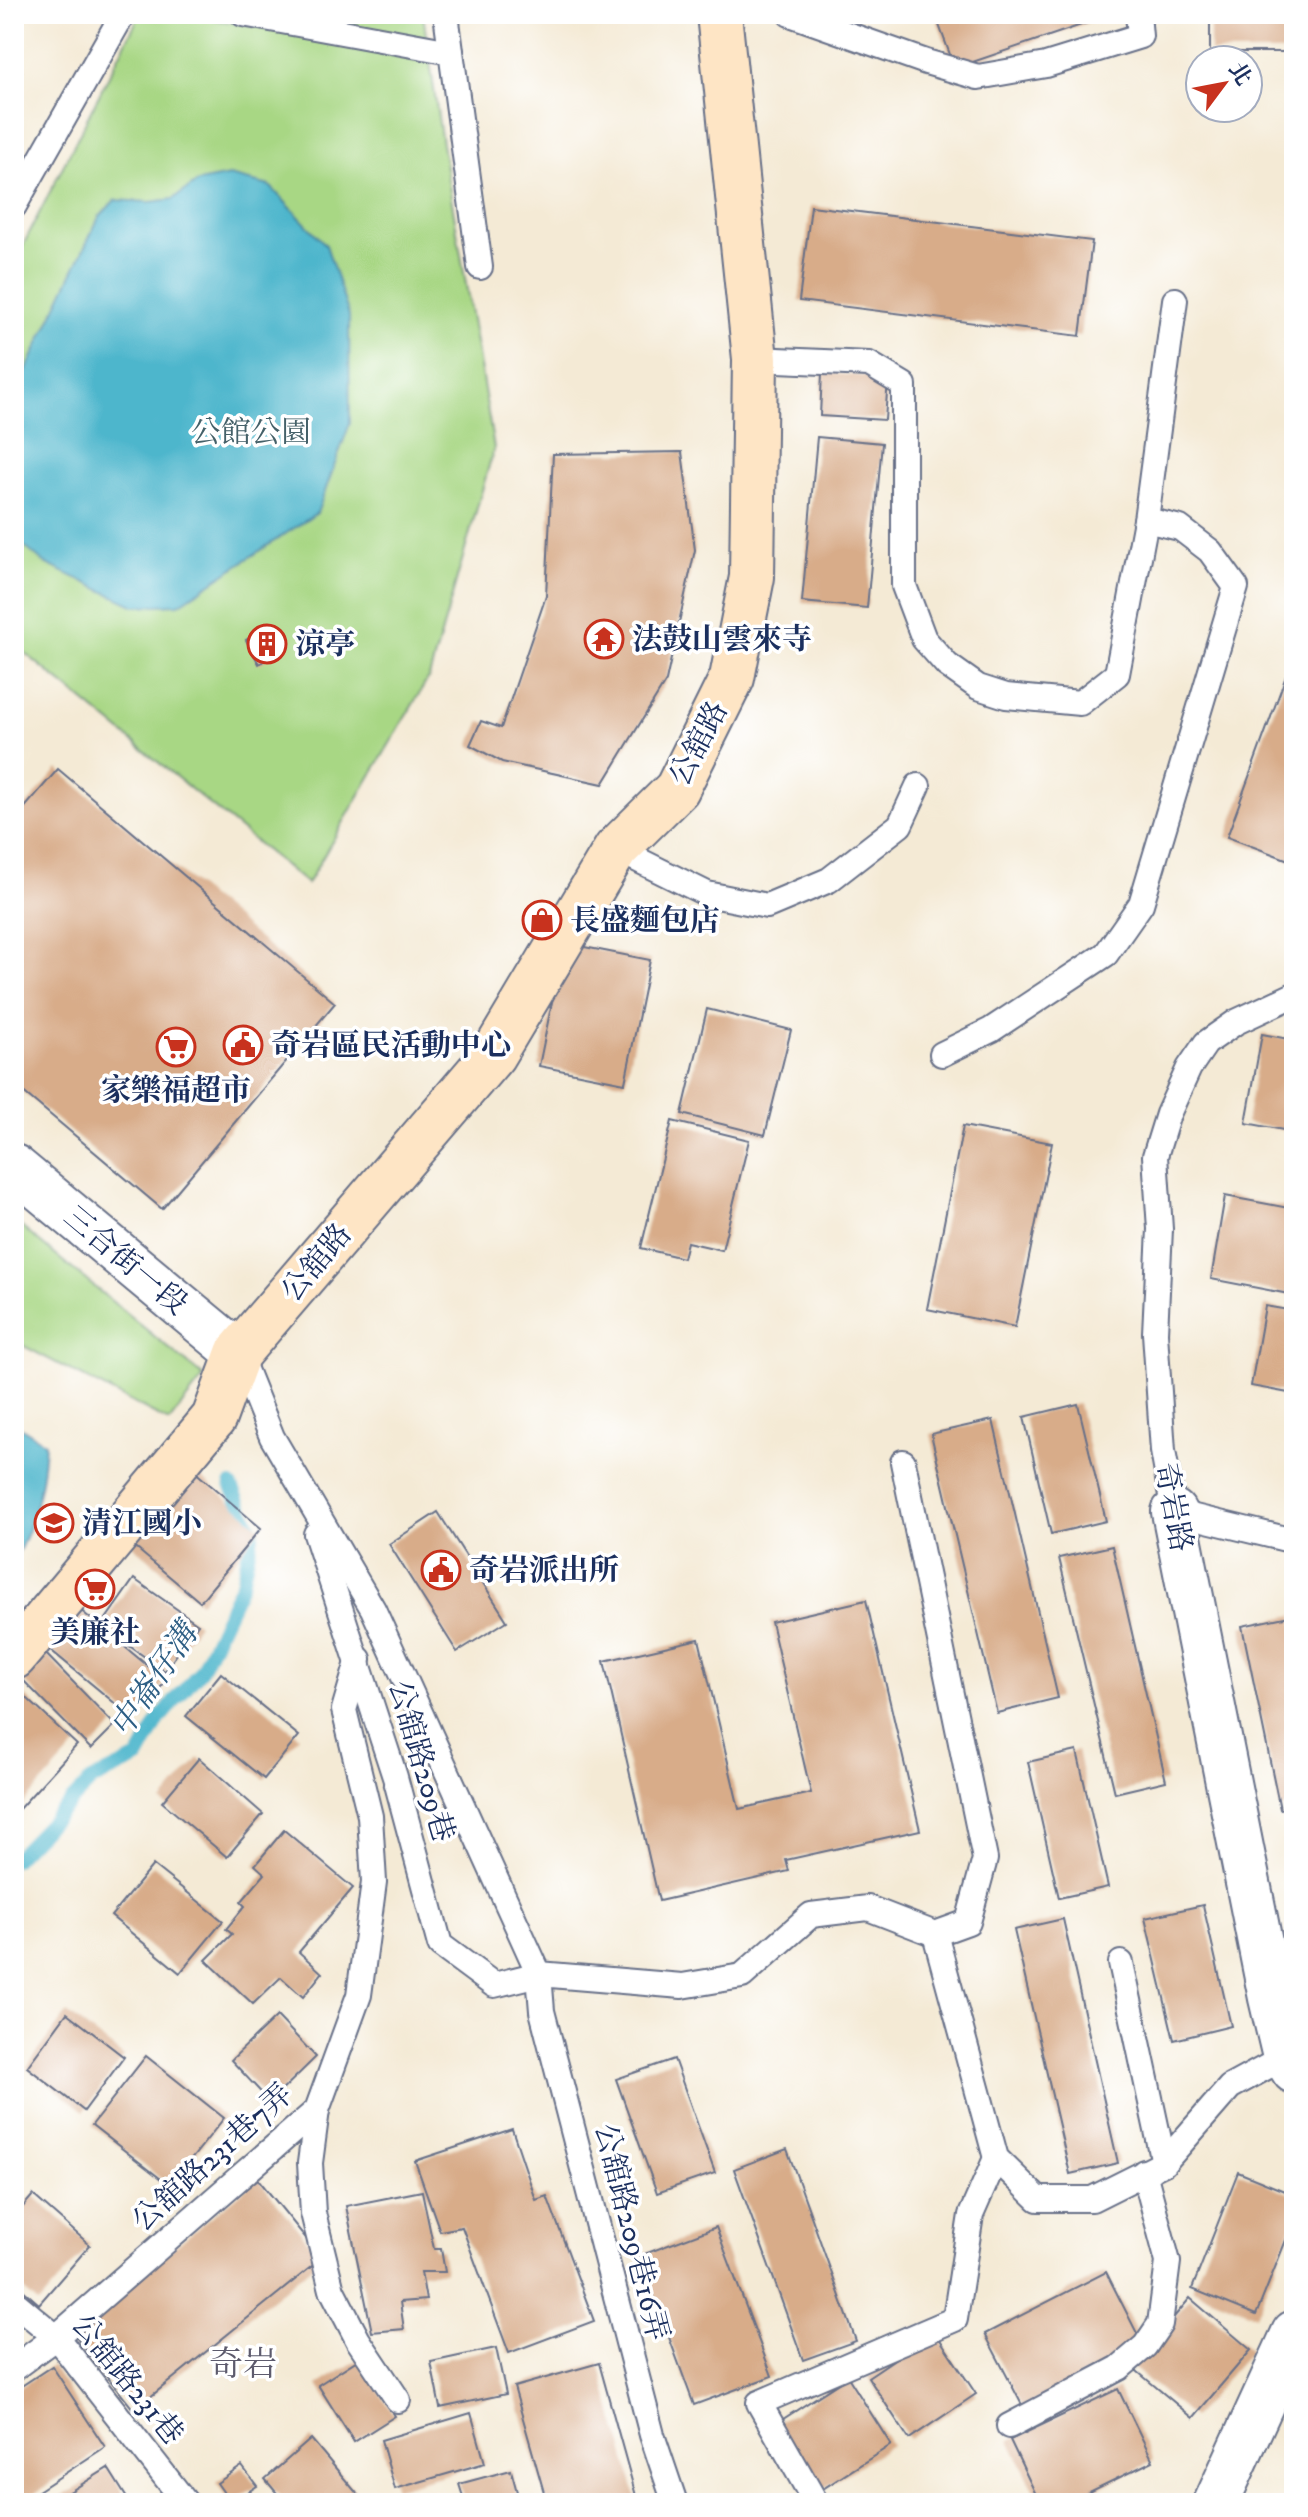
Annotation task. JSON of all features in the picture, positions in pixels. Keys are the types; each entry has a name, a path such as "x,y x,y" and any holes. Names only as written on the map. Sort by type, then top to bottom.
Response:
{"street":[{"name":"公舘路","path":"14,1657 214,1418 238,1353 493,1055 616,849 677,789 732,678 752,577 755,359 719,14"},
{"name":"三合街一段","path":"14,1167 238,1353"},
{"name":"奇岩路","path":"1174,1512 1268,1982 1290,2064"},
{"path":"1216,2503 1294,2333"}],"lane":[{"path":"14,206 123,14"},
{"path":"243,14 451,52"},
{"path":"446,14 480,267"},
{"path":"790,14 978,77 1046,65 1140,36 1138,14"},
{"path":"755,359 869,364 904,385 904,586 924,639 947,665 978,687 1006,696 1080,703 1117,674 1146,520 1175,300"},
{"path":"942,1054 991,1030 1106,954 1141,904 1236,587 1210,551 1180,528 1146,520"},
{"path":"616,849 707,894 767,906 829,880 900,825 918,786"},
{"name":"奇岩路","path":"1174,1512 1163,1451 1155,1333 1160,1229 1155,1156 1168,1114 1189,1068 1206,1043 1236,1022 1294,995"},
{"name":"公舘路209巷","path":"238,1353 272,1437 373,1609 539,1974"},
{"path":"903,1462 985,1859 968,1922 935,1934 996,2158 1038,2199 1092,2199 1154,2168 1230,2087 1290,2064"},
{"name":"公舘路209巷","path":"301,1489 395,1777 440,1945 494,1985 539,1974 682,1986 742,1976 811,1915 868,1908 935,1934"},
{"path":"1174,1512 1294,1541"},
{"name":"公舘路231巷7弄","path":"14,2368 56,2337 317,2110 359,1995 374,1882 370,1816 344,1710 359,1659"},
{"path":"1009,2426 1119,2368 1145,2346 1160,2324 1168,2262 1121,1963"},
{"name":"公舘路209巷16弄","path":"539,1974 546,2026 652,2435 675,2503"},
{"path":"317,2110 310,2163 313,2213 332,2290 358,2340 398,2400"},
{"path":"816,2503 759,2403 955,2319 971,2215 996,2158"},
{"name":"公舘路231巷","path":"14,2302 56,2337 186,2503"}],"green space":[{"name":"公館公園","path":"140,14 177,14 297,32 361,14 423,14 494,448 429,677 307,884 14,644 14,263"},
{"path":"14,1221 204,1377 169,1422 14,1341"}],"water":[{"path":"229,176 270,186 326,245 349,315 350,423 317,513 179,604 135,606 44,563 14,541 14,396 99,217 115,200 150,202 173,199 198,182"},
{"path":"14,1423 45,1443 36,1504 14,1561"}],"building":[{"path":"935,14 1091,14 1093,21 955,68"},
{"path":"1210,14 1294,14 1294,52 1264,52 1264,44 1210,44"},
{"path":"14,68 22,72 14,85"},
{"path":"811,206 1092,241 1080,336 799,301"},
{"path":"822,373 888,378 885,420 820,416"},
{"path":"817,437 882,443 867,608 802,602"},
{"name":"法鼓山雲來寺","path":"682,452 695,550 666,681 603,784 502,762 470,745 481,721 501,728 546,596 553,454"},
{"name":"涼亭","path":"274,624 288,648 259,664 246,640"},
{"path":"1294,654 1294,862 1227,837"},
{"path":"58,769 335,1003 162,1209 14,1084 14,820"},
{"path":"564,943 650,960 625,1083 539,1066"},
{"path":"707,1009 791,1030 765,1135 682,1114"},
{"path":"1262,1034 1294,1040 1294,1132 1246,1123"},
{"path":"672,1121 749,1140 722,1250 687,1242 683,1258 641,1248"},
{"path":"963,1126 1052,1143 1015,1327 927,1309"},
{"path":"1225,1196 1294,1209 1294,1295 1211,1279"},
{"path":"1265,1306 1294,1311 1294,1394 1251,1386"},
{"path":"1078,1404 1106,1521 1051,1534 1024,1417"},
{"path":"993,1420 1058,1698 997,1713 931,1434"},
{"path":"187,1465 261,1528 200,1602 125,1539"},
{"name":"奇岩派出所","path":"438,1512 507,1621 457,1652 389,1544"},
{"path":"1112,1546 1166,1781 1115,1793 1059,1558"},
{"path":"134,1579 198,1624 165,1671 101,1626"},
{"path":"866,1600 920,1830 786,1860 789,1871 659,1901 604,1661 699,1639 739,1809 811,1793 771,1622"},
{"path":"79,1609 166,1681 134,1719 47,1647"},
{"path":"1294,1615 1294,1806 1280,1809 1242,1626"},
{"path":"41,1649 115,1725 91,1749 16,1673"},
{"path":"221,1673 299,1736 264,1779 186,1716"},
{"path":"14,1686 77,1745 17,1811 14,1808"},
{"path":"1077,1751 1108,1887 1059,1898 1028,1762"},
{"path":"199,1758 263,1814 227,1857 162,1802"},
{"path":"284,1830 353,1888 299,1952 322,1973 303,1997 281,1977 253,2004 206,1960 232,1934 226,1929 245,1906 241,1902 265,1874 255,1865"},
{"path":"153,1865 223,1921 180,1973 111,1916"},
{"path":"1203,1905 1231,2026 1174,2040 1145,1918"},
{"path":"1063,1919 1118,2163 1070,2174 1014,1930"},
{"path":"67,2013 124,2057 84,2111 27,2067"},
{"path":"277,2016 316,2057 270,2102 231,2060"},
{"path":"146,2056 224,2118 170,2186 92,2125"},
{"path":"674,2059 715,2173 657,2193 616,2079"},
{"path":"512,2129 536,2200 547,2196 594,2321 509,2353 462,2227 440,2231 415,2161"},
{"path":"787,2149 856,2341 803,2360 734,2169"},
{"path":"1238,2172 1294,2195 1294,2220 1256,2315 1192,2289"},
{"path":"258,2179 322,2258 134,2410 71,2331"},
{"path":"422,2191 434,2249 441,2249 445,2272 421,2272 426,2300 400,2302 404,2329 372,2332 346,2206"},
{"path":"33,2195 90,2245 39,2304 14,2282 14,2217"},
{"path":"716,2227 772,2376 694,2405 639,2256"},
{"path":"1106,2272 1143,2345 1023,2407 985,2334"},
{"path":"1190,2298 1251,2350 1193,2418 1132,2367"},
{"path":"935,2332 976,2394 909,2439 868,2377"},
{"path":"496,2348 506,2394 440,2408 431,2362"},
{"path":"359,2359 395,2416 354,2442 318,2385"},
{"path":"599,2363 638,2503 547,2503 514,2387"},
{"path":"52,2366 105,2447 20,2503 14,2503 14,2391"},
{"path":"848,2377 891,2445 821,2490 777,2423"},
{"path":"1118,2389 1153,2461 1067,2503 1040,2503 1010,2440"},
{"path":"471,2413 485,2463 395,2489 381,2440"},
{"path":"311,2439 365,2503 285,2503 265,2479"},
{"path":"242,2466 257,2486 231,2503 217,2483"},
{"path":"108,2468 130,2503 52,2503"},
{"path":"511,2470 520,2503 465,2503 459,2484"}],"waterway":[{"name":"中崙仔溝","path":"14,1860 91,1781 138,1758 160,1718 201,1670 242,1583 253,1532 231,1485"}],"place":[{"name":"法鼓山雲來寺","path":"604,639"},
{"name":"涼亭","path":"267,644"},
{"name":"長盛麵包店","path":"542,920"},
{"name":"奇岩區民活動中心","path":"243,1045"},
{"name":"家樂福超市","path":"176,1047"},
{"name":"清江國小","path":"54,1523"},
{"name":"奇岩派出所","path":"441,1570"},
{"name":"美廉社","path":"95,1589"}],"district":[{"name":"奇岩","path":"243,2363"}]}
